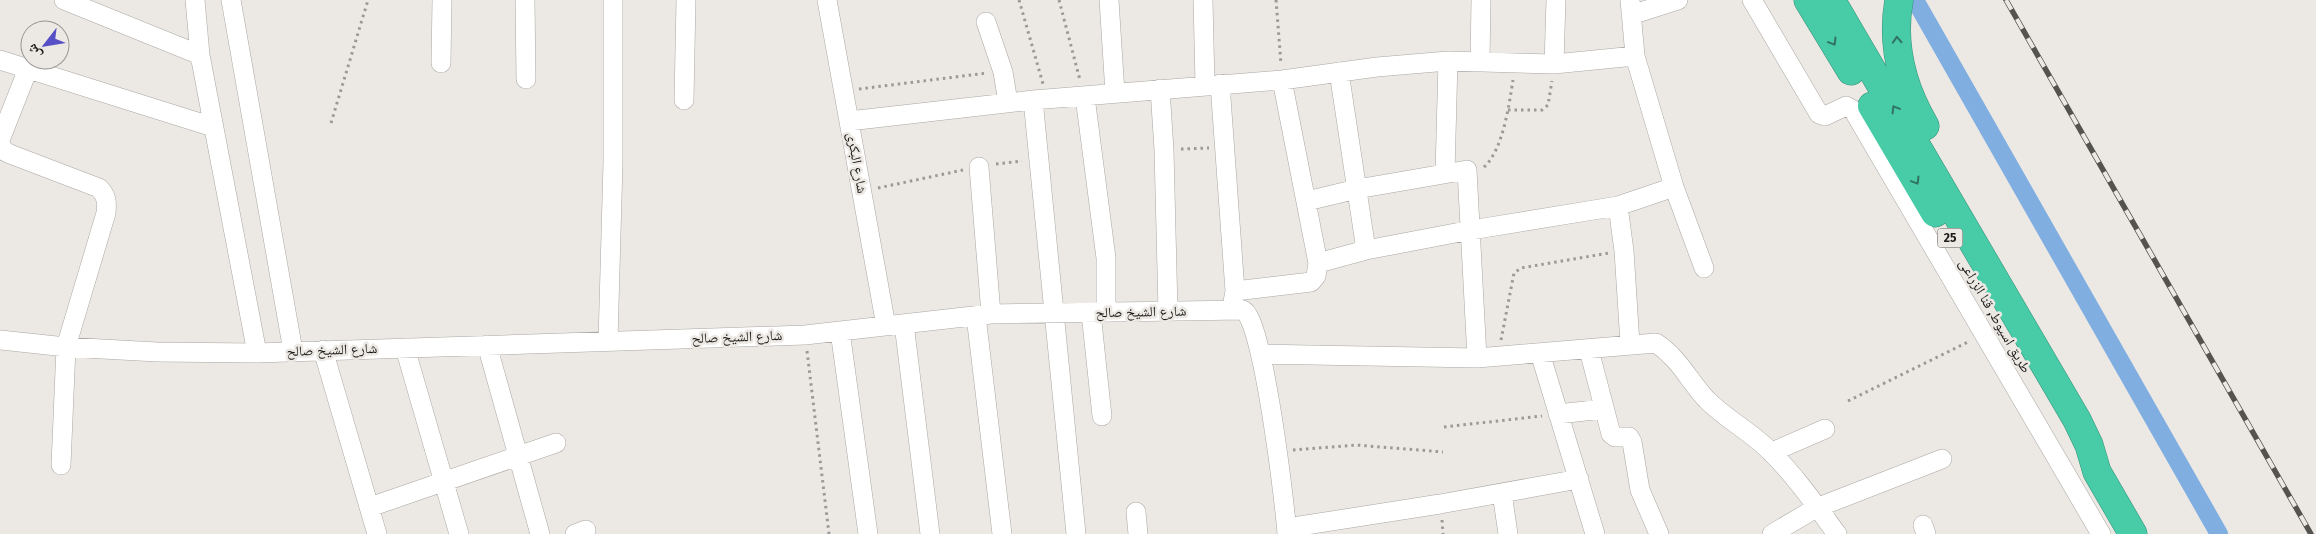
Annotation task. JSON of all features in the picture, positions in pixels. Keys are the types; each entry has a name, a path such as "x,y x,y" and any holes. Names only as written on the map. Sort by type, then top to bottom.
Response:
{"highway":[{"name":"طريق اسيوط, قنا الزراعى","path":"1808,0 2062,432 2078,454 2097,472"},
{"name":"طريق اسيوط, قنا الزراعى","path":"1831,0 2077,420 2089,445 2097,472 2133,534"},
{"path":"1899,0 1896,42 1900,69 1909,95 1921,119 2089,408 2096,436 2097,472"}],"street":[{"path":"64,0 200,55"},
{"path":"195,0 200,55 258,353"},
{"path":"231,0 293,351"},
{"path":"442,0 442,63"},
{"path":"525,0 526,79"},
{"path":"608,341 613,154 613,0"},
{"path":"684,100 686,0"},
{"name":"شارع البكرى","path":"827,0 862,191 895,325 930,534"},
{"path":"1109,0 1115,94"},
{"path":"1203,0 1213,85 1225,147 1235,291 1232,310 1243,310 1249,314 1260,354 1278,451 1287,531 1579,479"},
{"path":"1480,61 1481,0"},
{"path":"1554,64 1556,0"},
{"path":"1678,0 1630,8 1635,56 1674,187 1704,268"},
{"path":"1752,0 1819,114 1825,116 1846,106 1853,110 2101,534"},
{"path":"986,22 1003,72 1008,102"},
{"path":"849,121 1008,102 1282,80 1339,72 1448,62 1480,61 1515,64 1554,64 1635,56"},
{"path":"0,60 20,66"},
{"path":"1446,173 1448,62"},
{"path":"0,140 28,70"},
{"path":"31,70 213,127"},
{"path":"1339,72 1366,250"},
{"path":"1235,291 1311,282 1316,276 1318,263 1282,80"},
{"path":"1160,89 1164,150 1168,311"},
{"path":"1085,97 1106,258 1098,312 1102,416"},
{"path":"1040,99 1040,158 1076,534"},
{"path":"0,144 4,151 10,154 99,188 105,194 106,213 66,347 61,465"},
{"path":"979,167 983,315 1002,534"},
{"path":"1306,200 1467,170 1477,358"},
{"path":"1318,263 1366,250 1470,230 1618,206 1674,187"},
{"path":"1618,206 1624,251 1630,344"},
{"name":"شارع الشيخ صالح","path":"0,340 66,347 157,352 258,353 805,335 983,315 1232,310"},
{"path":"840,331 868,534"},
{"path":"1260,354 1477,358 1656,343 1668,351 1680,364 1699,392 1719,412 1772,452 1837,534"},
{"path":"487,345 540,534"},
{"path":"405,348 459,534"},
{"path":"323,350 377,534"},
{"path":"1589,350 1611,434 1615,437 1628,437 1632,442 1643,500 1659,534"},
{"path":"1540,353 1595,534"},
{"path":"1558,414 1603,409"},
{"path":"1772,452 1825,429"},
{"path":"370,507 556,443"},
{"path":"1772,534 1816,508 1942,459"},
{"path":"1502,493 1508,534"},
{"path":"1136,512 1138,534"}],"path":[{"path":"331,123 368,0"},
{"path":"1019,0 1040,99"},
{"path":"1059,0 1085,97"},
{"path":"1276,0 1282,80"},
{"path":"1467,170 1484,167 1494,157 1508,110 1515,64"},
{"path":"1508,110 1542,110 1548,106 1554,64"},
{"path":"844,91 1003,72"},
{"path":"1164,150 1225,147"},
{"path":"862,191 979,167 1040,158"},
{"path":"1498,355 1514,273 1521,268 1624,251"},
{"path":"1848,401 1985,334"},
{"path":"805,335 829,534"},
{"path":"1444,427 1558,414"},
{"path":"1278,451 1356,445 1443,452"}],"waterway":[{"path":"1915,0 2219,534"}],"railway":[{"path":"2006,0 2311,534"}]}
